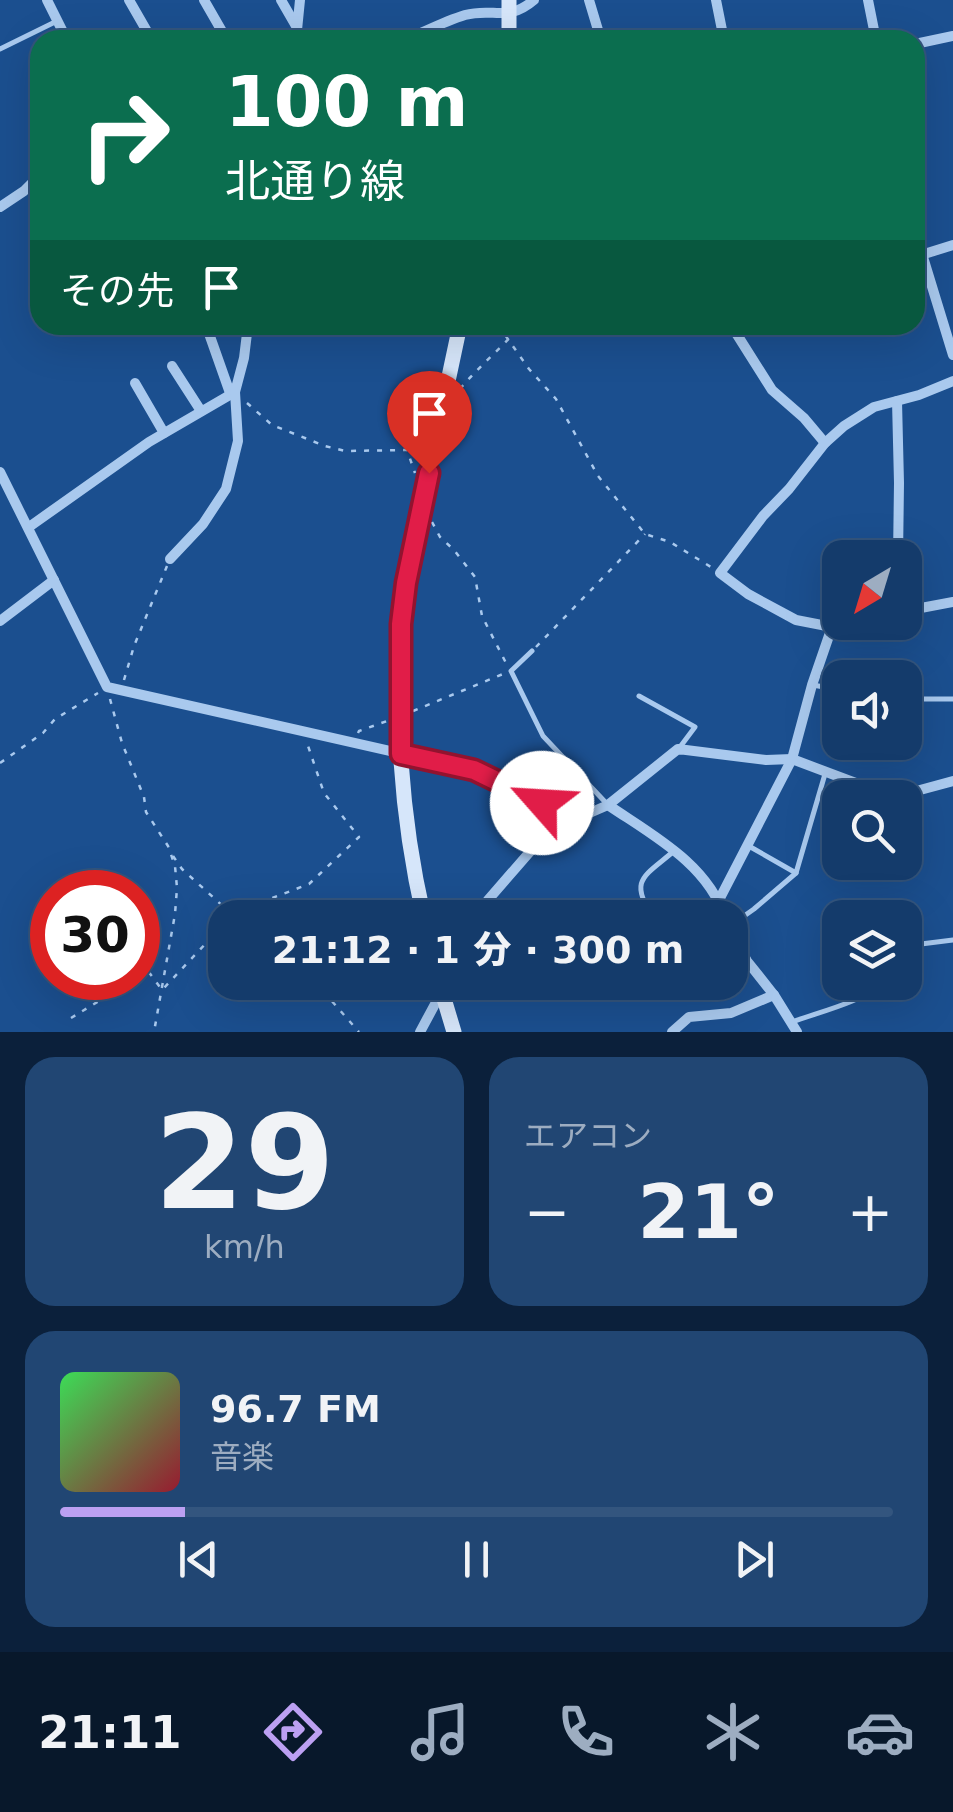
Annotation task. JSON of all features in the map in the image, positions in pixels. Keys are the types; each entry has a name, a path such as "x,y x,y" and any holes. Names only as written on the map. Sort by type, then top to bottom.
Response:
{"street":[{"path":"47,0 62,30"},
{"path":"129,0 146,30"},
{"path":"204,0 221,30"},
{"path":"282,0 296,26"},
{"path":"296,30 300,0"},
{"path":"429,30 465,15 524,8 534,0"},
{"path":"588,0 598,30"},
{"path":"716,0 722,30"},
{"path":"868,0 874,30"},
{"path":"925,42 953,36"},
{"path":"0,207 30,185"},
{"path":"925,254 953,246"},
{"path":"925,268 953,355"},
{"path":"170,560 226,489 238,442 232,393 210,335"},
{"path":"29,527 164,433 232,393 247,335"},
{"path":"421,900 406,818 401,754 401,624 406,583 458,335"},
{"path":"737,335 772,390 825,443"},
{"path":"172,366 201,411"},
{"path":"822,623 796,620 748,594 720,573 756,524 844,426 874,408 953,381"},
{"path":"135,383 164,433"},
{"path":"897,401 898,540"},
{"path":"0,472 107,687 474,770 576,820"},
{"path":"0,621 54,580"},
{"path":"922,608 953,602"},
{"path":"608,804 695,868 719,900 792,759 812,685 830,640"},
{"path":"488,900 548,831 608,804 678,749 766,760 792,759 869,788 909,793 953,781"},
{"path":"748,962 795,1027"},
{"path":"672,1032 690,1017 731,1012 774,995"},
{"path":"420,1032 435,1000"},
{"path":"446,1000 454,1032"}],"lane":[{"path":"39,30 57,21"},
{"path":"0,49 30,34"},
{"path":"532,652 511,671 520,695 543,736 608,804"},
{"path":"812,685 822,687"},
{"path":"640,696 695,727 678,749"},
{"path":"922,700 953,700"},
{"path":"748,914 796,873 826,772"},
{"path":"748,845 796,873"},
{"path":"641,900 643,878 674,851"},
{"path":"922,944 953,939"},
{"path":"795,1027 851,1000"}],"path":[{"path":"507,335 556,399 598,476 644,534 670,542 720,573"},
{"path":"232,393 272,425 325,446 345,451 407,450 481,364 513,335"},
{"path":"407,450 415,473"},
{"path":"355,744 359,731 511,671 482,616 475,577 440,537 422,505"},
{"path":"532,652 644,534"},
{"path":"120,692 134,646 170,560"},
{"path":"0,763 44,733 55,718 107,687 146,812 182,869 217,900"},
{"path":"267,900 309,884 359,837 324,793 304,732"},
{"path":"154,1032 178,888 170,852"},
{"path":"162,990 208,942"},
{"path":"71,1018 101,1000"},
{"path":"331,1000 359,1032"}],"route":[{"path":"429,473 401,624 401,754 474,770 542,803"}]}
